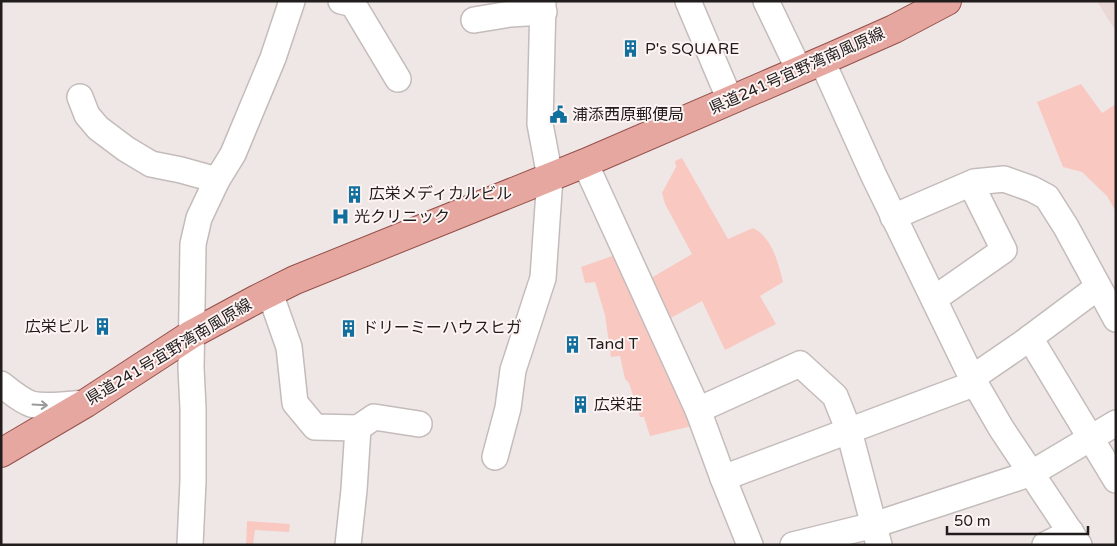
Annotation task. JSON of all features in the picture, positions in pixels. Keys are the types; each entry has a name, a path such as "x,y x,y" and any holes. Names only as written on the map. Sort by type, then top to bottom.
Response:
{"main road":[{"name":"県道241号宜野湾南風原線","path":"1,453 86,403 192,334 270,293 329,265 585,163 810,66 894,28 947,1"}],"street":[{"path":"190,545 193,481 191,312 193,244 199,218 217,180 233,154 274,58 292,1"},
{"path":"341,1 352,4 398,79"},
{"path":"688,1 730,100"},
{"path":"766,1 810,66 893,216 974,380 1000,428 1075,538 1045,545"},
{"path":"474,20 544,6 540,124 550,177 543,278 513,370 508,408 495,457"},
{"path":"80,97 87,115 98,128 134,154 151,164 217,180"},
{"path":"585,163 698,410 750,545"},
{"path":"893,216 971,184 1004,179 1032,188 1047,197 1066,227 1116,319"},
{"path":"934,299 1004,250 971,184"},
{"path":"723,478 849,431 974,380 1098,287"},
{"path":"270,293 289,347 295,403 315,427 358,428 374,417 419,424"},
{"path":"1030,338 1116,480"},
{"path":"517,358 523,399 521,425"},
{"path":"698,410 800,364 835,396 849,431 876,535"},
{"path":"1,384 21,399 32,404 86,403"},
{"path":"793,545 876,535 1032,473 1116,423"},
{"path":"348,545 358,428"}],"shaded area":[{"path":"1097,1 1116,1 1116,31 1106,16"},
{"path":"1081,84 1102,113 1116,104 1116,212 1107,196 1082,172 1063,167 1037,102"},
{"path":"682,158 728,239 753,228 760,232 770,244 783,282 760,296 776,324 725,350 702,301 667,320 646,281 692,254 665,204 662,193 676,167 675,161"},
{"path":"615,255 692,426 650,436 644,417 640,417 629,383 625,379 620,356 611,357 605,315 595,282 585,283 581,267"},
{"path":"247,521 290,524 289,532 255,530 253,545 246,545"}],"place":[{"name":"P's SQUARE","path":"631,49"},
{"name":"浦添西原郵便局","path":"558,115"},
{"name":"広栄メディカルビル","path":"355,194"},
{"name":"光クリニック","path":"340,217"},
{"name":"広栄ビル","path":"103,327"},
{"name":"ドリーミーハウスヒガ","path":"348,328"},
{"name":"Tand T","path":"573,344"},
{"name":"広栄荘","path":"580,405"}]}
